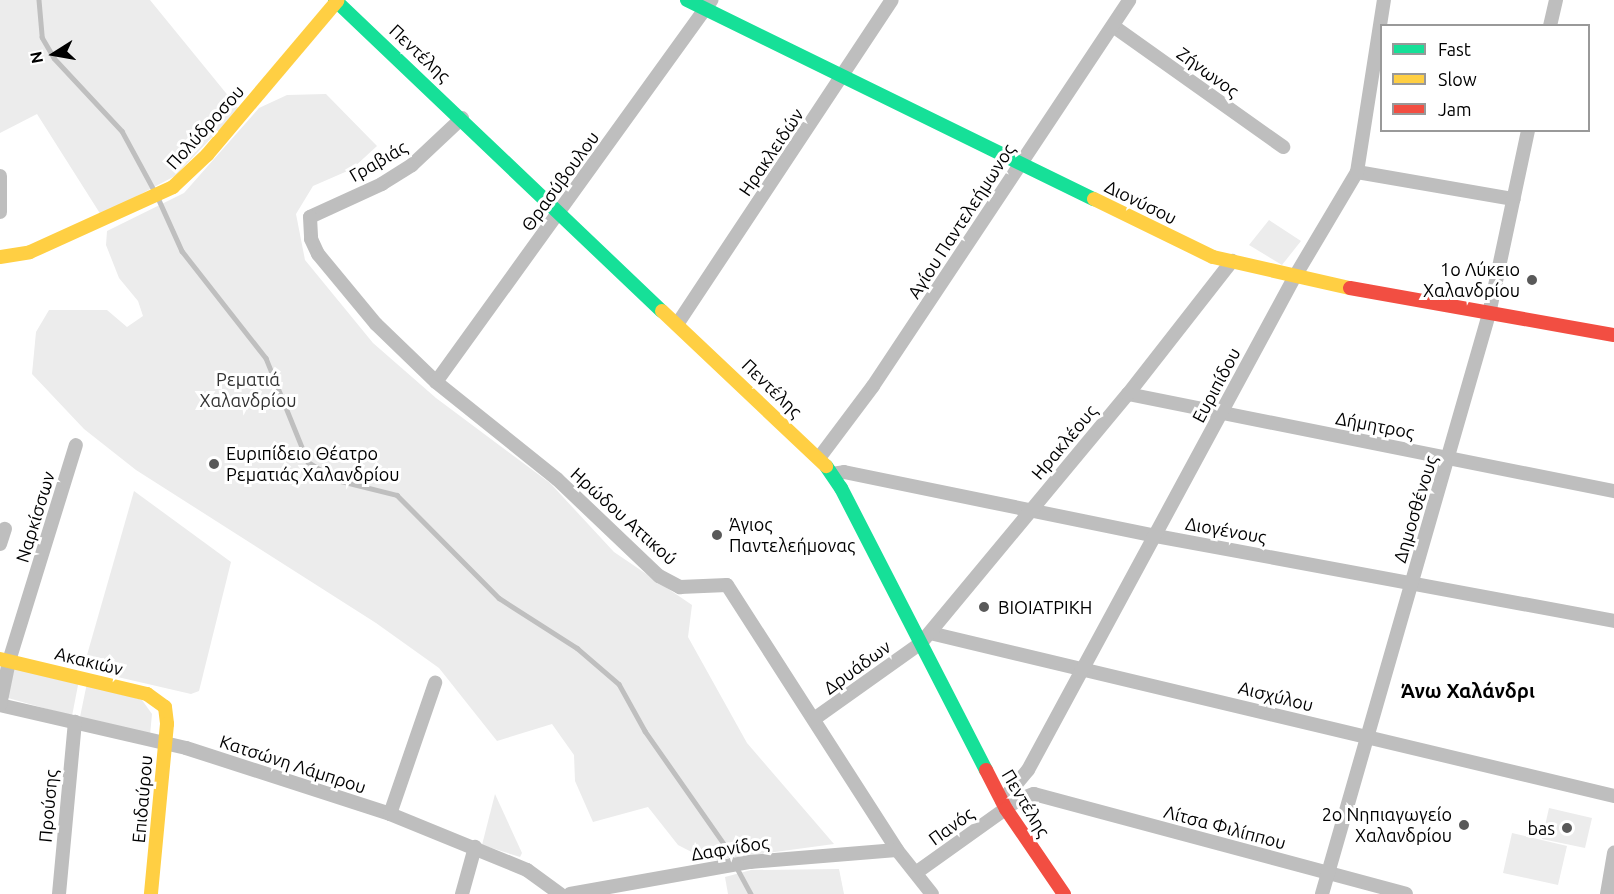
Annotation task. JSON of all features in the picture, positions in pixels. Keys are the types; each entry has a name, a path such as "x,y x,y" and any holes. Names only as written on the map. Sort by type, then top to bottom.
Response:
{"street":[{"name":"Πεντέλης","path":"336,0 561,210 819,458 832,474 925,638 1004,805 1064,894"},
{"name":"Πολύδροσου","path":"0,257 30,252 141,205 173,187 207,155 336,0"},
{"name":"Διονύσου","path":"687,0 709,5 842,77 1213,257 1294,278 1490,310 1614,334"},
{"name":"Ηρακλειδών","path":"678,323 892,0"},
{"name":"Αγίου Παντελεήμωνος","path":"819,458 873,386 1129,0"},
{"name":"Ευριπίδου","path":"1380,24 1384,0"},
{"path":"1550,24 1556,0"},
{"name":"Θρασύβουλου","path":"436,382 709,5"},
{"name":"Ευριπίδου","path":"1004,805 1028,770 1294,278 1357,172 1380,25"},
{"name":"Ζήνωνος","path":"1113,26 1282,147"},
{"name":"Γραβιάς","path":"308,225 318,210 373,188 412,165 462,118"},
{"name":"Δημοσθένους","path":"1322,894 1411,583 1450,458 1490,310 1528,132"},
{"path":"1357,172 1514,199"},
{"path":"0,176 0,212"},
{"name":"Ηρώδου Αττικού","path":"308,225 311,239 325,263 376,324 436,382 557,479 659,576 680,586 727,585 897,850 917,872 932,894"},
{"name":"Ηρακλέους","path":"925,638 1128,394 1232,261"},
{"name":"Δήμητρος","path":"1128,394 1614,491"},
{"name":"Ναρκίσσων","path":"0,705 4,660 76,445"},
{"name":"Διογένους","path":"832,474 844,472 1156,536 1614,621"},
{"path":"0,544 5,528"},
{"name":"Δρυάδων","path":"814,719 925,638"},
{"name":"Αισχύλου","path":"925,638 1082,667 1614,796"},
{"name":"Ακακιών","path":"4,660 147,694 165,707"},
{"path":"390,814 435,683"},
{"name":"Κατσώνη Λάμπρου","path":"0,705 165,742 390,814 527,870 560,894"},
{"name":"Επιδαύρου","path":"151,894 165,742 165,707"},
{"name":"Προύσης","path":"59,894 75,722"},
{"path":"1004,805 1034,794 1030,790 1028,770"},
{"name":"Λίτσα Φιλίππου","path":"1034,794 1406,894"},
{"name":"Πανός","path":"917,872 1004,805"},
{"path":"462,894 475,847"},
{"name":"Δαφνίδος","path":"570,894 750,862 897,850"},
{"path":"1607,894 1614,853"}],"green space":[{"path":"0,0 150,0 239,109 175,176 101,215 37,114 0,133"},
{"name":"Ρεματιά Χαλανδρίου","path":"326,94 377,146 352,169 313,186 296,214 305,260 373,343 436,398 550,483 614,552 692,605 688,637 747,743 834,844 709,861 678,845 648,807 593,822 575,781 574,755 552,724 497,741 439,668 376,623 136,470 84,429 32,374 36,332 49,310 107,310 127,327 143,316 138,301 119,278 106,245 107,231 184,193 259,108 287,95"},
{"path":"1269,220 1301,241 1282,265 1249,245"},
{"path":"134,491 231,562 199,691 191,694 83,669"},
{"path":"14,667 79,680 72,716 8,698"},
{"path":"87,683 142,700 152,714 150,735 80,717"},
{"path":"495,794 522,853 520,857 482,845"},
{"name":"bas","path":"1549,808 1592,818 1585,848 1542,839"},
{"path":"1512,833 1567,846 1558,885 1503,873"},
{"path":"839,869 844,894 728,894 725,877 751,870"}],"waterway":[{"path":"39,0 42,37 54,58 122,131 154,190"},
{"path":"159,200 182,251 266,358 308,462 337,480 397,495 499,598 577,648 619,684 645,731 724,844 751,894"}],"traffic: fast":[{"path":"335,0 662,311"},
{"path":"687,0 1094,199"},
{"path":"826,466 841,488 986,770"}],"traffic: slow":[{"path":"0,257 30,252 173,187 207,155 337,1"},
{"path":"1094,199 1213,257 1350,288"},
{"path":"662,311 826,466"},
{"path":"0,659 147,694 165,707 167,724 151,894"}],"traffic: jam":[{"path":"1350,288 1614,335"},
{"path":"986,770 1006,809 1064,894"}],"place":[{"name":"1ο Λύκειο Χαλανδρίου","path":"1532,280"},
{"name":"Ευριπίδειο Θέατρο Ρεματιάς Χαλανδρίου","path":"214,464"},
{"name":"Άγιος Παντελεήμονας","path":"717,535"},
{"name":"ΒΙΟΙΑΤΡΙΚΗ","path":"984,607"},
{"name":"2ο Νηπιαγωγείο Χαλανδρίου","path":"1464,825"},
{"name":"bas","path":"1567,828"}],"district":[{"name":"Άνω Χαλάνδρι","path":"1468,690"}]}
